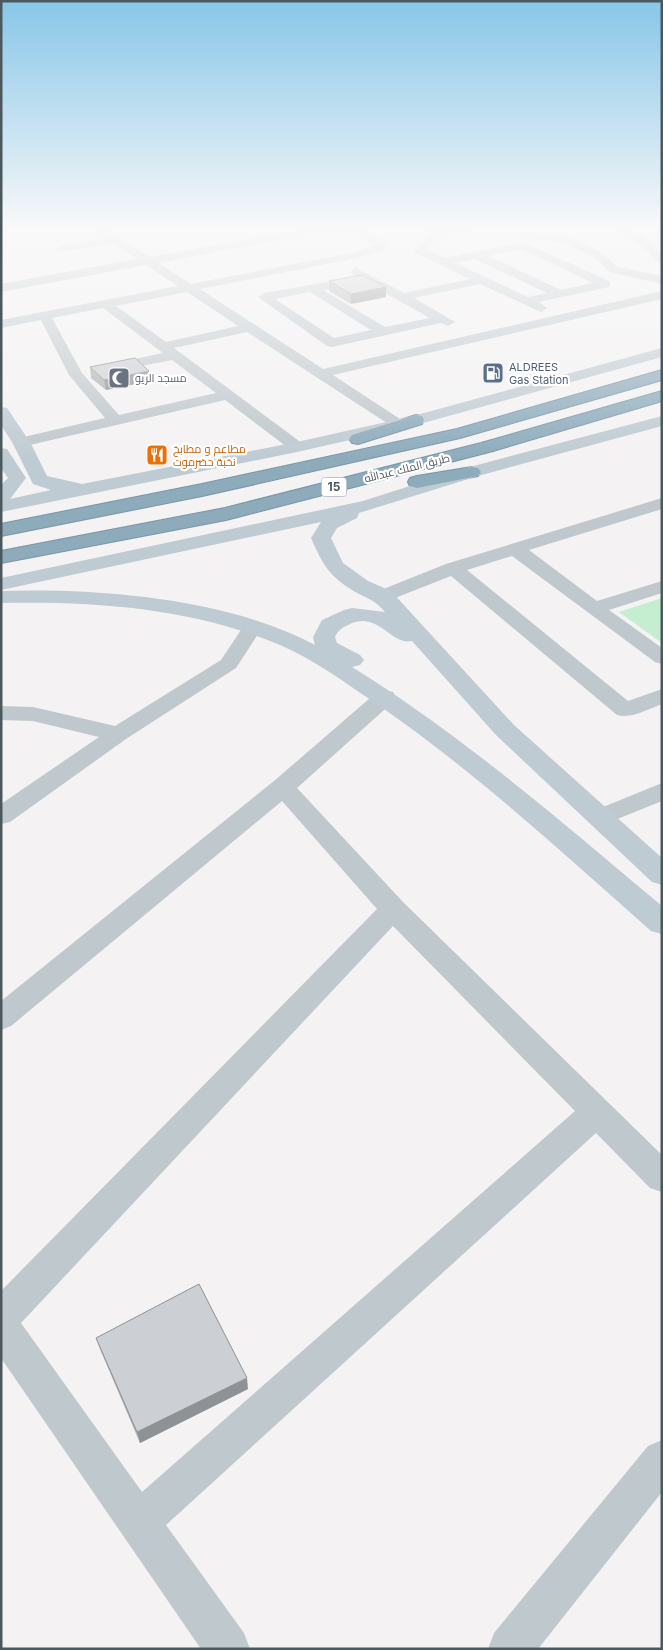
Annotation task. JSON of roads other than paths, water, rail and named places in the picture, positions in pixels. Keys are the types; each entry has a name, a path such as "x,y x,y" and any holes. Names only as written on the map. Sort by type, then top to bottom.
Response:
{"highway":[{"name":"طريق الملك عبدالله","path":"1,530 24,527 202,490 460,433 662,375"},
{"name":"طريق الملك عبدالله","path":"1,558 226,514 487,447 662,396"},
{"path":"202,490 416,420"},
{"path":"226,514 472,472"}],"main road":[{"path":"1,506 297,447 416,420 662,352"},
{"path":"1,412 21,442 35,474 40,480 52,485 70,487 114,484"},
{"path":"1,584 366,506 472,472 662,421"},
{"path":"1,453 17,478"},
{"path":"1,497 17,478 35,474"},
{"path":"366,506 329,524 321,538 334,566 360,586 383,596 505,730"},
{"path":"1,597 100,598 198,613 252,628 288,641 332,664 412,716 510,794 662,923"},
{"path":"510,794 432,716 393,684 327,647 324,636 330,625 352,615 377,616 400,629 505,730 662,875"}],"street":[{"path":"1,324 101,305"},
{"path":"107,305 297,447"},
{"path":"216,305 398,424"},
{"path":"276,305 332,343 442,318"},
{"path":"339,305 383,332"},
{"path":"417,305 479,338"},
{"path":"534,305 564,319"},
{"path":"321,374 621,305"},
{"path":"45,316 76,375 115,420"},
{"path":"76,375 250,327"},
{"path":"266,338 309,328"},
{"path":"21,442 227,395"},
{"path":"383,596 453,568 662,503"},
{"path":"515,549 662,658"},
{"path":"453,568 625,710 662,696"},
{"path":"594,608 662,586"},
{"path":"4,812 118,734 230,664 252,628"},
{"path":"1,1018 283,787 385,697"},
{"path":"1,713 33,714 118,734"},
{"path":"283,787 393,909 662,1177"},
{"path":"600,818 662,791"},
{"path":"1,1317 393,909"},
{"path":"138,1523 596,1113"},
{"path":"1,1326 228,1649"},
{"path":"510,1649 662,1460"}],"place":[{"name":"ALDREES Gas Station","path":"493,373"},
{"name":"مسجد الريو","path":"119,378"},
{"name":"مطاعم و مطابخ نخبة حضرموت","path":"157,455"}]}
